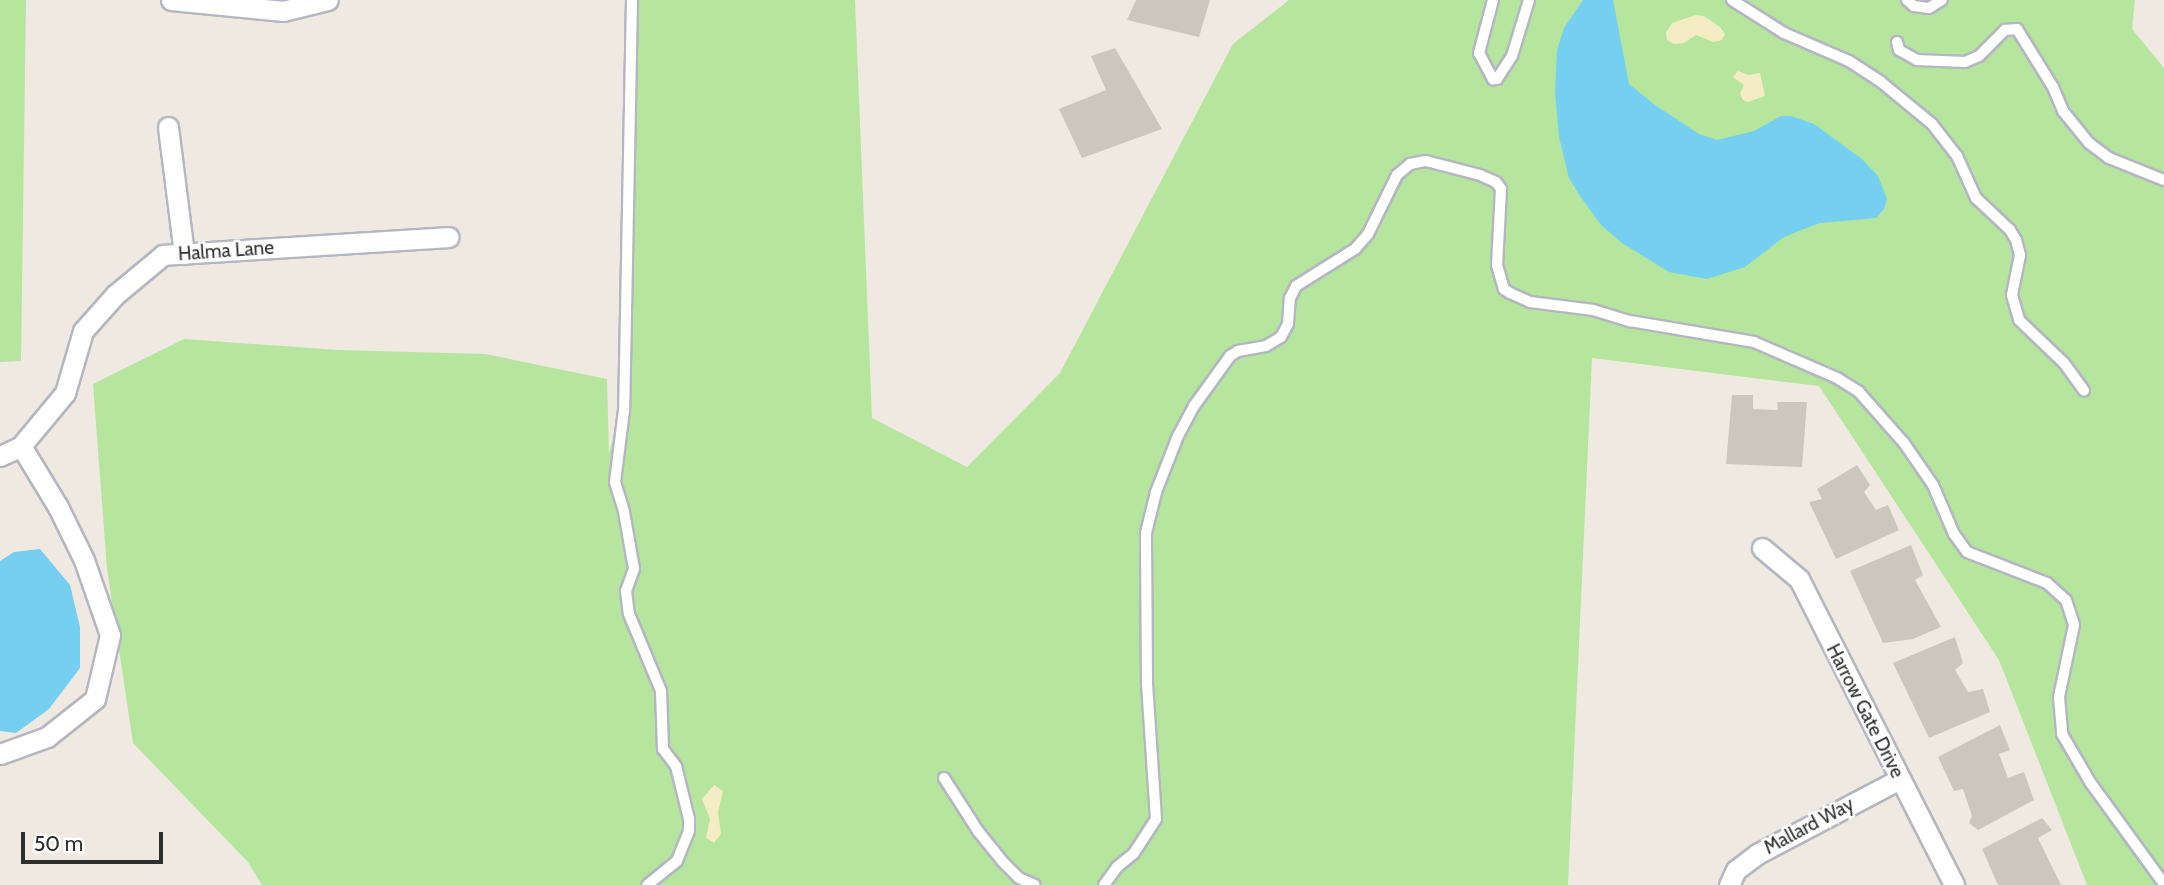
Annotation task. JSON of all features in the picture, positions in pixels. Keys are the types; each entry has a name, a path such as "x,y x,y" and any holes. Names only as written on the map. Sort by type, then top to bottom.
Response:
{"street":[{"path":"171,0 283,11 328,0"},
{"path":"168,127 184,254"},
{"name":"Halma Lane","path":"21,446 65,393 83,331 116,295 163,255 448,237"},
{"path":"0,456 21,446 58,507 84,560 110,635 94,699 47,737 0,754"},
{"name":"Harrow Gate Drive","path":"1762,548 1799,579 1954,885"},
{"name":"Mallard Way","path":"1728,885 1737,870 1757,853 1900,779"}],"lane":[{"path":"632,0 624,410 615,482 624,512 634,569 626,591 629,614 661,691 663,749 676,766 688,804 689,819 689,831 677,861 647,885"},
{"path":"1493,0 1479,53 1493,79 1497,79 1512,56 1529,0"},
{"path":"1732,0 1784,33 1858,67 1881,82 1932,124 1957,156 1976,198 2010,230 2016,240 2019,266 2011,295 2019,320 2064,363 2084,391"},
{"path":"1907,0 1914,6 1929,8 1941,0"},
{"path":"1897,42 1899,50 1917,60 1965,62 1979,56 2005,30 2017,29 2053,87 2063,111 2089,143 2109,158 2164,180"},
{"path":"1104,885 1117,867 1134,853 1156,819 1147,682 1146,543 1152,505 1178,436 1194,406 1230,356 1238,351 1266,346 1281,337 1288,324 1290,298 1296,286 1356,249 1368,234 1397,175 1410,164 1426,162 1480,175 1496,182 1501,189 1497,265 1504,289 1510,293 1530,302 1593,310 1630,321 1754,341 1837,378 1859,392 1904,443 1926,475 1954,534 1967,552 2033,576 2047,583 2066,600 2074,625 2059,696 2062,734 2090,782 2164,884"},
{"path":"944,778 978,831 1002,861 1019,878 1035,885"}],"green space":[{"path":"0,0 26,0 21,361 0,362"},
{"path":"628,0 855,0 872,418 967,467 1060,373 1233,44 1289,0 2135,0 2132,29 2164,68 2164,885 2087,885 1999,660 1819,386 1592,358 1568,885 262,885 248,862 133,743 107,569 93,384 184,339 338,350 485,354 607,379 609,454 617,421"}],"sand":[{"path":"1696,15 1704,16 1720,27 1725,34 1722,40 1713,42 1696,35 1684,43 1674,44 1667,40 1666,33 1672,23"},
{"path":"1738,71 1748,75 1760,73 1765,96 1748,102 1743,100 1740,94 1744,85 1733,77"},
{"path":"714,785 723,791 718,812 721,834 714,843 706,838 710,819 702,799"}],"water":[{"path":"1583,0 1613,0 1629,84 1655,105 1699,134 1717,140 1754,131 1781,116 1791,116 1814,124 1862,159 1878,176 1887,199 1884,209 1876,218 1820,223 1799,231 1784,237 1745,267 1707,279 1669,272 1622,243 1601,225 1569,178 1559,137 1555,92 1557,50 1564,28"},
{"path":"40,549 70,585 80,627 80,668 49,709 16,733 0,731 0,561 14,552"}],"building":[{"path":"1136,0 1210,0 1199,37 1127,20"},
{"path":"1115,48 1162,129 1082,158 1059,109 1106,90 1091,56"},
{"path":"1732,395 1753,395 1753,409 1778,410 1777,402 1807,402 1802,467 1726,464"},
{"path":"1857,465 1870,485 1864,492 1876,510 1888,505 1899,530 1836,559 1809,502 1822,499 1817,489"},
{"path":"1911,545 1923,575 1915,580 1941,627 1913,639 1883,643 1850,571"},
{"path":"1955,637 1963,663 1955,670 1968,692 1983,689 1990,712 1929,738 1893,663"},
{"path":"2000,725 2010,750 1999,754 2008,778 2024,772 2034,800 1978,830 1969,823 1972,816 1963,789 1954,791 1938,757"},
{"path":"2042,818 2052,830 2038,838 2061,885 1998,885 1982,849"}]}
